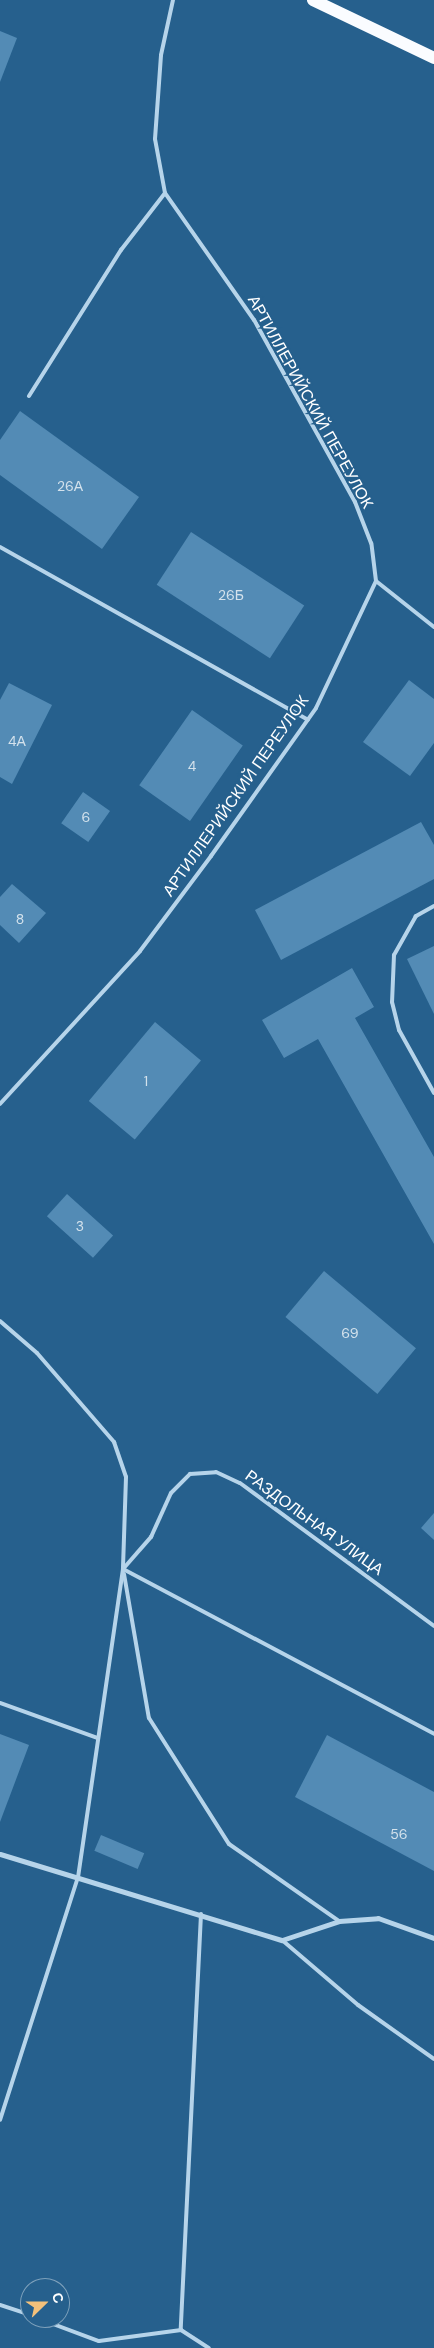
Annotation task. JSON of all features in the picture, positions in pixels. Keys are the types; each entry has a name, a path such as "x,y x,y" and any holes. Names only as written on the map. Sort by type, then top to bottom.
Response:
{"main road":[{"path":"313,0 434,58"}],"street":[{"path":"0,1854 282,1940 339,1921 378,1918 434,1938"}],"lane":[{"name":"АРТИЛЛЕРИЙСКИЙ ПЕРЕУЛОК","path":"0,1104 140,951 308,720 376,581 371,543 354,502 254,320 165,193 155,139 161,55 172,0"},
{"path":"29,396 121,250 165,193"},
{"path":"0,547 308,720"},
{"path":"376,581 434,627"},
{"path":"434,906 416,916 394,955 392,1002 399,1030 434,1093"},
{"path":"0,1321 37,1352 114,1442 126,1477 123,1569 78,1877 0,2120"},
{"name":"РАЗДОЛЬНАЯ УЛИЦА","path":"123,1569 151,1537 171,1493 190,1474 216,1472 240,1483 434,1626"},
{"path":"123,1569 434,1734"},
{"path":"123,1569 149,1718 228,1844 339,1921"},
{"path":"0,1703 98,1738"},
{"path":"181,2330 201,1914"},
{"path":"282,1940 358,2005 434,2059"},
{"path":"0,2305 20,2312"},
{"path":"64,2328 99,2341 181,2330 209,2348"}],"building":[{"path":"0,31 17,38 0,82"},
{"path":"20,411 139,497 102,549 0,475 0,440"},
{"path":"191,532 304,606 270,658 157,585"},
{"path":"409,680 434,699 434,743 410,776 363,742"},
{"path":"9,683 52,705 12,784 0,777 0,700"},
{"path":"192,710 243,746 190,821 139,785"},
{"path":"83,792 110,811 88,842 61,823"},
{"path":"421,822 434,845 434,879 281,960 255,910"},
{"path":"12,884 46,913 19,943 0,925 0,897"},
{"path":"434,946 434,1014 407,959"},
{"path":"352,968 374,1007 355,1018 434,1157 434,1244 318,1039 284,1058 262,1020"},
{"path":"155,1022 201,1061 135,1139 89,1101"},
{"path":"67,1194 113,1235 93,1258 47,1216"},
{"path":"324,1271 416,1348 377,1394 285,1317"},
{"path":"434,1513 434,1540 421,1528"},
{"path":"0,1734 29,1745 0,1822"},
{"path":"327,1735 434,1792 434,1871 295,1797"},
{"path":"101,1835 144,1853 138,1869 94,1851"}]}
